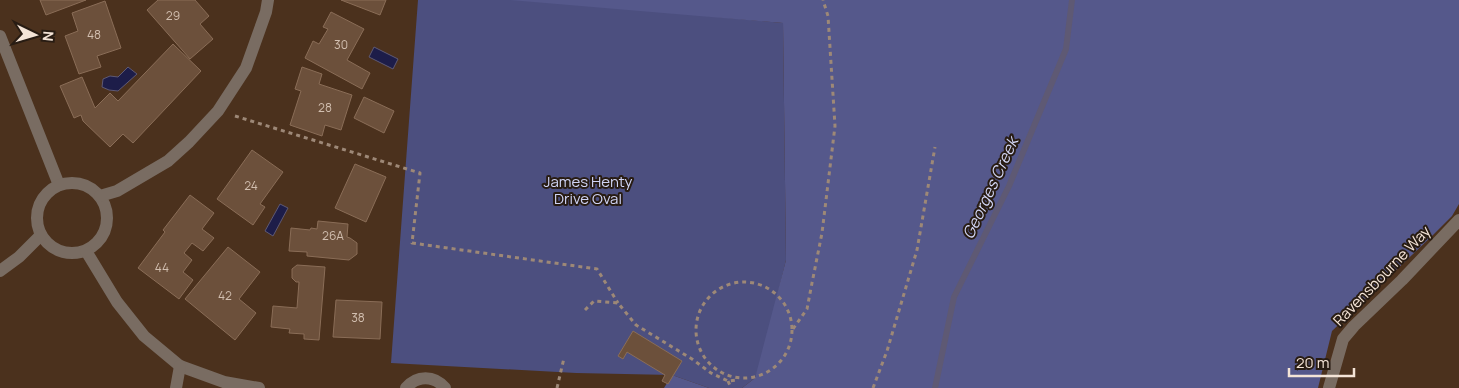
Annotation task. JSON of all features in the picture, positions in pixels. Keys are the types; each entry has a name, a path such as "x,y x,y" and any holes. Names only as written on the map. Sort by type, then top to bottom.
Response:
{"street":[{"path":"100,196 117,191 168,161 218,111 246,68 266,12 268,0"},
{"path":"0,36 59,185"},
{"path":"70,183 92,188 105,205 108,216 107,227 103,237 96,245 86,251 76,254 60,252 47,244 41,235 37,224 37,212 41,200 49,191 59,185 70,183"},
{"name":"Ravensbourne Way","path":"1329,388 1343,339 1459,220"},
{"path":"0,271 19,257 41,235"},
{"path":"86,251 117,302 144,336 180,366 224,382 259,388"},
{"path":"176,388 180,366"},
{"path":"406,388 420,378 435,380 445,388"}],"path":[{"path":"793,329 807,309 822,233 835,126 828,16 823,0"},
{"path":"218,111 420,173 412,243 597,269 618,303 636,324 711,373 728,381 758,377 772,370 784,359 791,345 793,329 790,313 782,299 770,289 755,283 739,282 724,286 710,295 701,308 696,324 696,340 702,355 712,368 726,376 742,379"},
{"path":"873,388 887,351 918,250 935,147"},
{"path":"585,310 594,301 618,303"},
{"path":"557,388 564,358"},
{"path":"728,381 730,388"}],"green space":[{"name":"James Henty Drive Oval","path":"418,0 536,0 783,23 786,260 776,301 781,307 755,378 742,388 709,388 672,375 576,373 391,363"}],"shaded area":[{"path":"510,0 1459,0 1459,204 1452,216 1433,235 1332,331 1318,388 742,388 755,378 786,260 783,23"},
{"path":"374,47 398,59 393,69 369,57"},
{"path":"128,67 137,74 118,91 102,87 103,79 110,76 118,77"},
{"path":"280,204 288,208 273,236 265,231"},
{"path":"672,375 709,388 664,388"}],"building":[{"path":"40,0 86,0 46,15"},
{"path":"158,0 195,0 209,16 200,24 213,39 190,59 147,10"},
{"path":"341,0 386,0 380,15"},
{"path":"105,1 121,48 97,56 101,67 79,74 65,36 78,31 72,13"},
{"path":"331,12 364,29 347,60 370,73 362,89 305,58 313,41 319,44 328,29 323,27"},
{"path":"173,44 201,71 133,143 123,134 110,147 83,121 81,115 74,118 60,86 82,77 95,108 110,93 118,101"},
{"path":"302,67 322,74 319,84 352,95 341,130 325,125 322,136 290,125 301,91 295,89"},
{"path":"364,97 394,111 384,133 354,118"},
{"path":"252,150 283,172 260,204 265,207 253,225 217,199"},
{"path":"355,164 386,177 366,222 335,208"},
{"path":"190,195 214,213 202,229 214,238 203,251 192,243 184,253 192,260 183,272 193,280 179,299 138,268 165,232 163,230"},
{"path":"318,221 348,224 347,237 357,243 357,254 349,260 307,256 307,252 289,251 291,228 317,229"},
{"path":"228,247 260,272 239,299 256,313 235,340 185,299"},
{"path":"297,265 325,267 319,340 304,339 304,334 289,333 290,329 271,327 273,306 297,308 299,282 292,278 292,269"},
{"path":"336,300 382,302 380,339 333,337"},
{"path":"633,331 682,361 668,384 662,381 665,375 627,352 623,359 618,356"}],"waterway":[{"name":"Georges Creek","path":"935,388 954,297 1009,186 1066,49 1072,0"}]}
